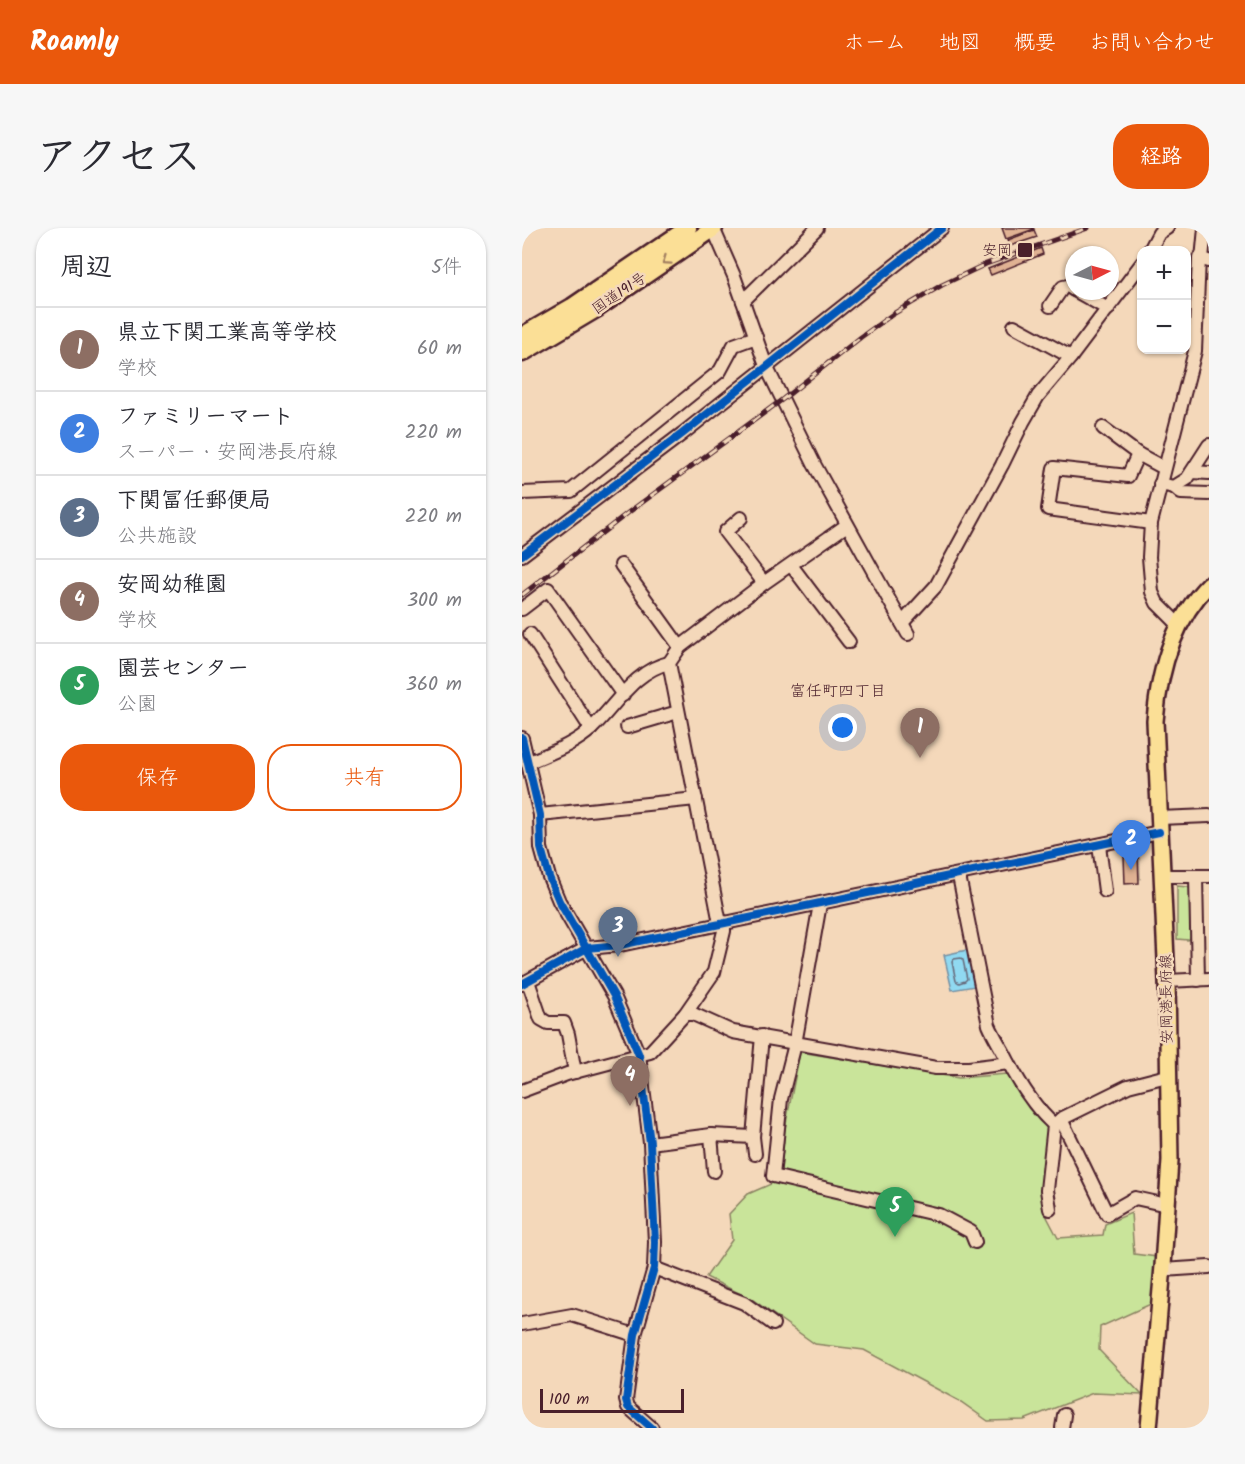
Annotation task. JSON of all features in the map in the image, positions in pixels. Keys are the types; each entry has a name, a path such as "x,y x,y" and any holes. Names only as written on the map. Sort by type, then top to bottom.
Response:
{"highway":[{"name":"国道191号","path":"522,336 572,307 688,228"},
{"name":"国道191号","path":"522,353 596,309 713,228"}],"main road":[{"name":"安岡港長府線","path":"1149,1428 1170,1160 1167,981 1155,721 1158,688 1167,654 1179,625 1209,584"}],"street":[{"path":"713,228 743,301 766,366 847,525 905,628 936,586 1038,396 1071,357 1137,270"},
{"path":"743,301 817,228"},
{"path":"522,555 682,434 942,228"},
{"path":"1152,246 1159,233 1167,228"},
{"path":"1179,625 1157,603 1152,592 1149,557 1151,523 1195,351 1199,258 1205,260 1205,228"},
{"path":"1050,306 1065,286"},
{"path":"1092,300 1108,309"},
{"path":"1014,326 1071,357"},
{"path":"522,493 571,491 720,371 734,345 756,337"},
{"path":"1103,428 1138,454 1164,468"},
{"path":"1174,487 1187,479 1209,445"},
{"path":"1138,454 1128,476 1054,468 1048,509 1151,523"},
{"path":"1192,472 1209,473"},
{"path":"1160,484 1174,487 1181,494 1209,495"},
{"path":"741,518 724,532 764,583"},
{"path":"526,770 591,729 638,679 658,665 669,663 680,648 764,583 847,525"},
{"path":"621,565 642,588 680,648"},
{"path":"790,566 849,642"},
{"path":"522,609 548,589 623,695"},
{"path":"530,634 591,729"},
{"path":"522,1091 575,1072 650,1052 685,1014 714,972 724,931 669,663"},
{"path":"627,727 678,712"},
{"path":"522,738 526,770 540,815 541,848 549,878 559,901 614,996 639,1055 650,1143 655,1242 654,1268 635,1335 626,1400 628,1407 652,1428"},
{"path":"540,815 696,799"},
{"path":"575,1072 564,1023 548,1023 541,1019 525,982 587,948 620,945 959,876 1099,845 1159,825 1209,816"},
{"path":"1099,845 1105,891"},
{"path":"959,876 989,1025 1024,1091 1042,1113 1057,1122 1107,1214 1135,1198 1167,1205"},
{"path":"1161,876 1203,876 1203,979 1167,981"},
{"path":"820,904 795,1044 782,1099 773,1176 939,1215 971,1232 975,1242"},
{"path":"685,1014 693,1014 733,1032 936,1068 969,1068 1009,1063"},
{"path":"755,1155 753,1137 762,1036"},
{"path":"1057,1122 1128,1086 1167,1076"},
{"path":"1050,1209 1047,1190 1057,1122"},
{"path":"650,1143 711,1135 753,1137"},
{"path":"711,1135 714,1171"},
{"path":"1163,1270 1209,1267"},
{"path":"654,1268 744,1303 773,1324"},
{"path":"522,1324 572,1315 635,1335"},
{"path":"1062,1428 1064,1415"}],"green space":[{"path":"1177,886 1188,887 1192,890 1192,936 1188,940 1177,939"},
{"path":"800,1052 959,1078 1007,1074 1048,1129 1041,1184 1046,1215 1058,1238 1103,1235 1105,1224 1131,1213 1134,1254 1157,1257 1153,1303 1100,1327 1099,1350 1142,1395 1093,1393 1024,1420 988,1421 961,1402 864,1350 815,1344 753,1300 706,1277 732,1240 729,1214 748,1194 771,1184 781,1170 785,1128"}],"water":[{"path":"967,950 975,986 952,990 944,955"}],"building":[{"path":"1002,228 1033,228 1034,229 1006,239"},
{"path":"1034,230 1037,237 1010,246 1008,240"},
{"path":"1041,248 1043,254 991,275 988,269"},
{"path":"1138,855 1139,883 1125,884 1124,856"}],"railway":[{"path":"522,595 893,314 942,285 986,264 1088,228"}],"cycle path":[{"path":"522,555 682,434 942,228"},
{"path":"522,738 540,815 541,848 549,877 559,901 614,996 639,1055 650,1143 655,1242 654,1268 635,1335 626,1400 628,1407 652,1428"},
{"path":"522,984 587,948 620,945 1159,832"}],"place":[{"name":"安岡","path":"1025,250"},
{"name":"県立下関工業高等学校","path":"920,758"},
{"name":"ファミリーマート","path":"1131,870"},
{"name":"下関冨任郵便局","path":"618,957"},
{"name":"安岡幼稚園","path":"630,1106"},
{"name":"園芸センター","path":"895,1237"}],"district":[{"name":"富任町四丁目","path":"838,690"}]}
